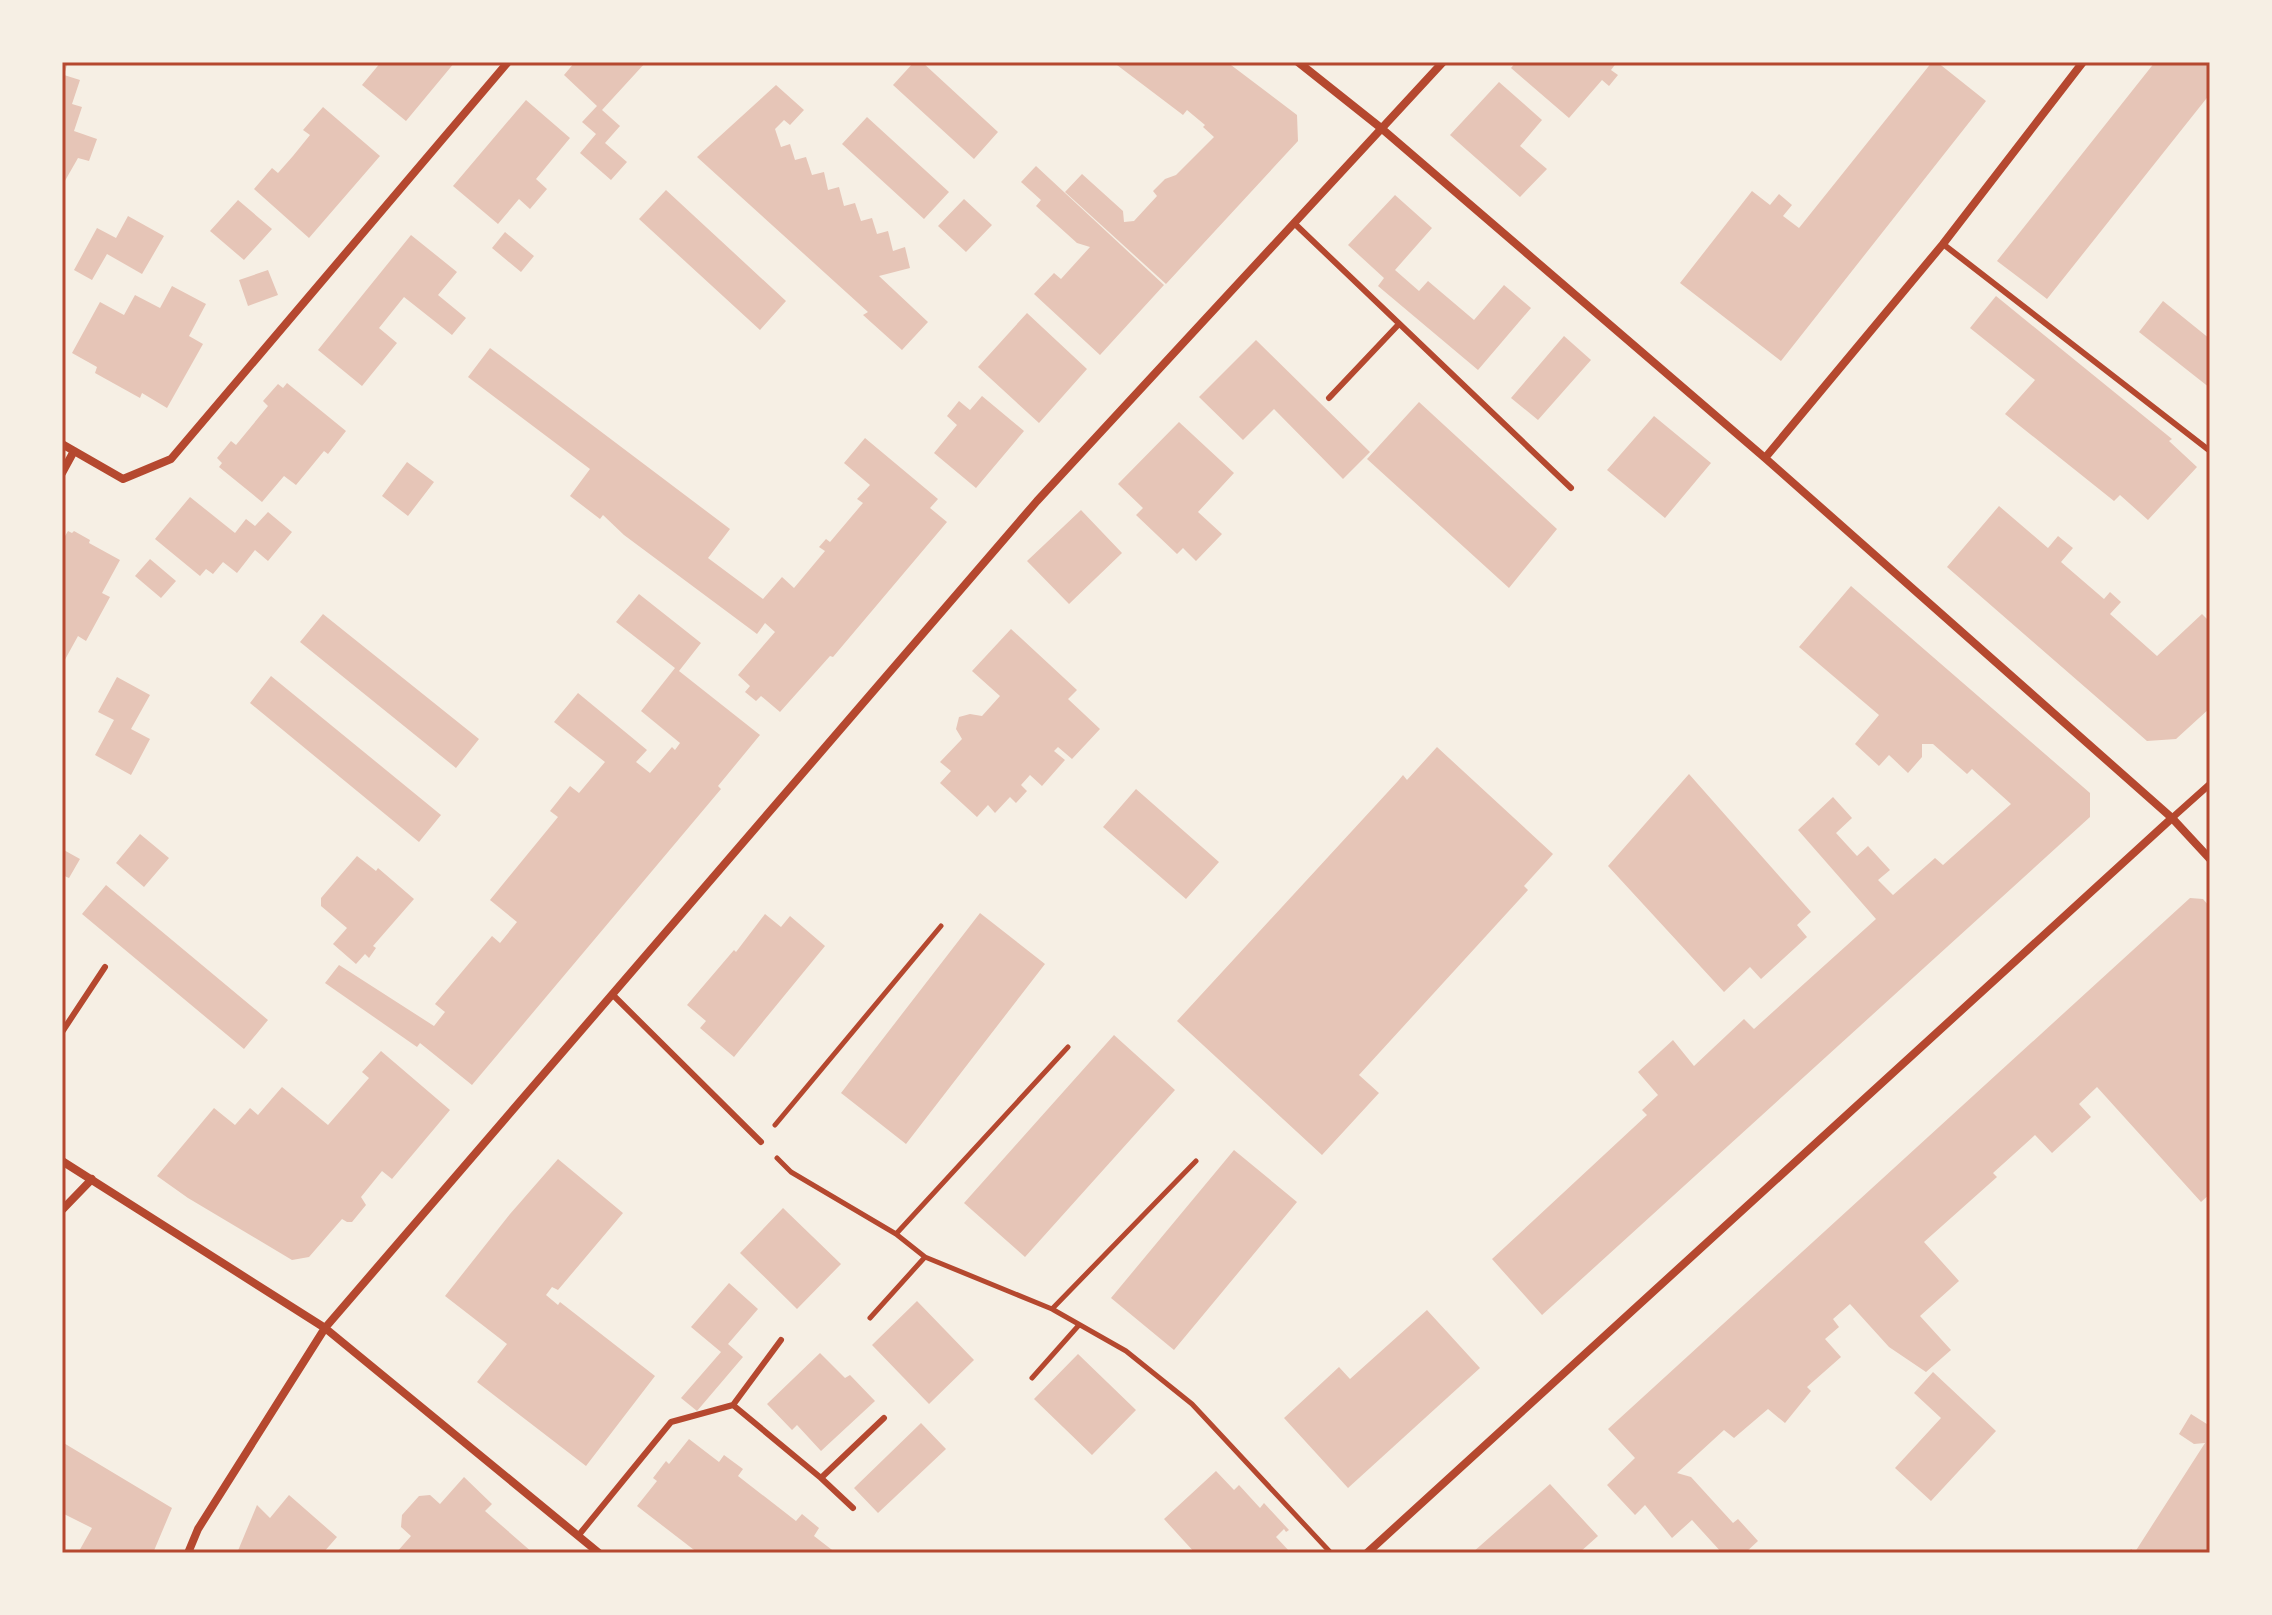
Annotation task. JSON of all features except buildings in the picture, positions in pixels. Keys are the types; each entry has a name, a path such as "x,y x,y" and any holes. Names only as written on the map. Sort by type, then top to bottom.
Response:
{"street":[{"path":"62,444 123,479 171,459 508,62"},
{"path":"1298,62 1381,128 1765,458 2172,818 2210,859"},
{"path":"188,1553 198,1529 325,1328 1037,501 1443,62"},
{"path":"1765,458 1943,244 2083,62"},
{"path":"62,473 74,451"},
{"path":"1367,1553 2210,784"},
{"path":"62,1161 325,1328 599,1553"},
{"path":"62,1210 92,1179"}],"lane":[{"path":"1294,223 1571,488"},
{"path":"1943,244 2210,451"},
{"path":"1329,398 1399,324"},
{"path":"62,1032 105,967"},
{"path":"612,994 761,1142"},
{"path":"578,1536 671,1422 733,1405 781,1340"},
{"path":"733,1405 853,1508"},
{"path":"821,1478 884,1418"}],"path":[{"path":"941,926 761,1142 791,1172 896,1234 925,1257 1052,1309 1126,1351 1192,1404 1331,1553"},
{"path":"896,1234 1068,1047"},
{"path":"1052,1309 1196,1161"},
{"path":"870,1318 925,1257"},
{"path":"1032,1378 1079,1325"}]}
